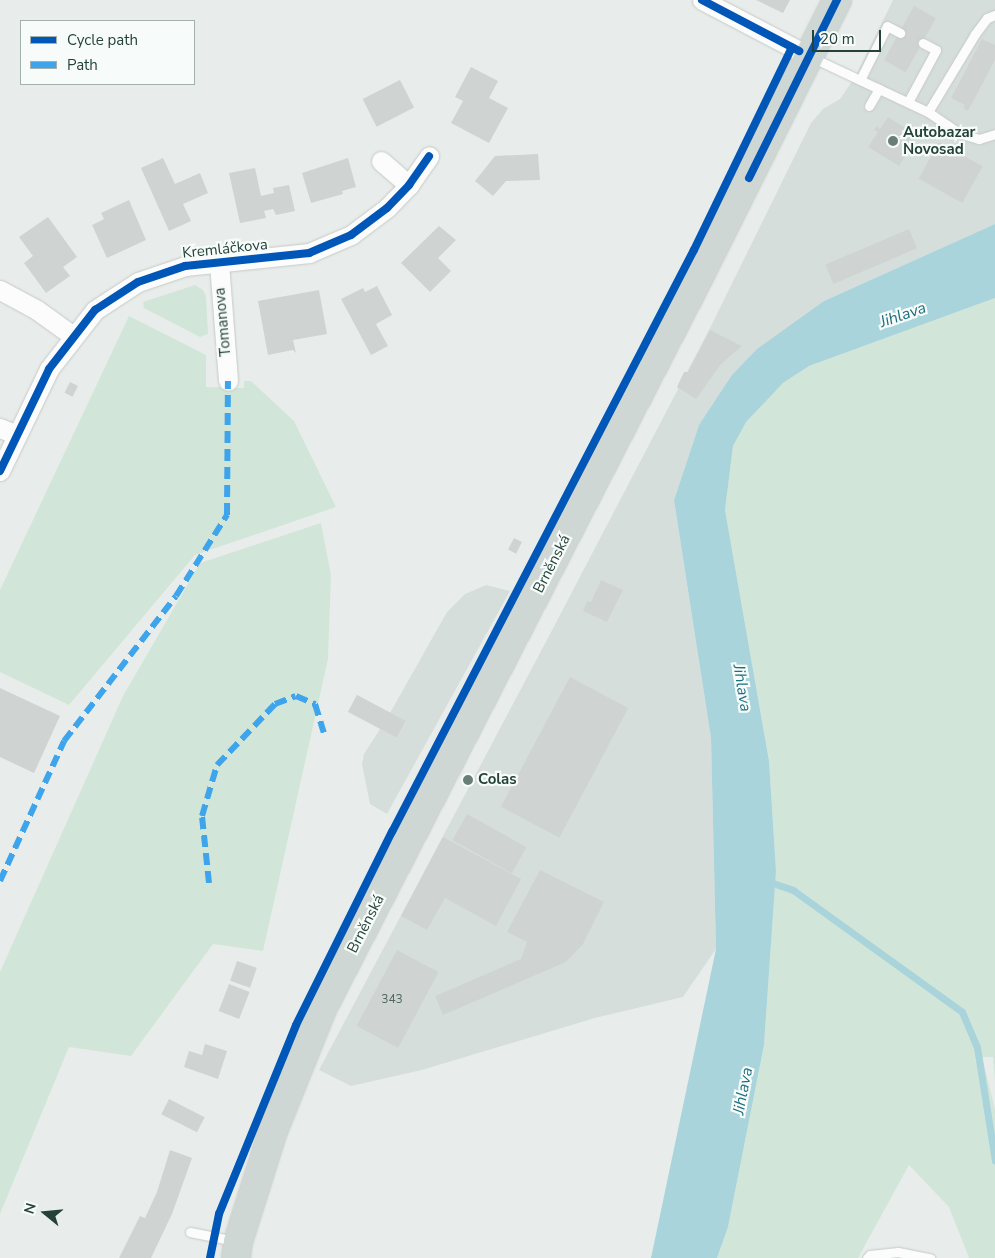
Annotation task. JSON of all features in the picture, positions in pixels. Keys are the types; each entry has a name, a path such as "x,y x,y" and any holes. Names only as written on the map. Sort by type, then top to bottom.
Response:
{"main road":[{"name":"Brněnská","path":"237,1250 273,1131 322,1009 686,303 837,0"}],"street":[{"path":"702,0 809,56"},
{"name":"Kremláčkova","path":"0,471 8,432 49,369 95,310 138,282 185,266 309,253 351,235 387,208 408,185 430,156"},
{"path":"381,161 408,185"},
{"name":"Tomanova","path":"219,263 228,381"},
{"path":"0,290 37,310 73,336"}],"lane":[{"path":"928,112 975,34 988,18 995,15"},
{"path":"860,80 886,26 900,33"},
{"path":"908,102 936,50 923,43"},
{"path":"809,56 928,112 959,133 979,139 995,134"},
{"path":"869,106 879,89"},
{"path":"190,1232 237,1250"},
{"path":"867,1258 870,1255 898,1252 930,1258"}],"shaded area":[{"path":"893,0 995,0 995,224 824,301 699,425 674,500 711,738 716,949 683,997 595,1018 422,1070 351,1086 319,1070 711,326 811,123 823,109 840,99 855,77"},
{"path":"486,585 510,591 387,814 370,804 362,764 364,754 380,729 348,712 357,695 390,713 447,612 465,594"}],"green space":[{"path":"195,285 203,290 206,296 208,334 200,337 144,308 143,302"},
{"path":"995,298 995,1081 993,1057 982,1057 995,1109 995,1258 969,1258 949,1207 909,1165 858,1258 717,1258 728,1227 764,1045 776,871 769,761 725,510 733,446 745,422 783,383 809,366"},
{"path":"129,316 206,355 206,387 244,388 244,381 251,381 294,421 336,507 195,555 69,705 0,672 0,590"},
{"path":"321,523 331,575 328,659 263,951 213,944 131,1056 69,1047 0,1214 0,972 123,696 200,563"}],"water":[{"name":"Jihlava","path":"995,224 995,298 809,366 783,383 746,422 733,446 725,510 769,761 776,871 764,1045 728,1227 717,1258 651,1258 716,949 711,738 674,500 699,425 732,375 757,349 824,301"}],"building":[{"path":"756,0 790,0 783,13"},
{"path":"914,6 936,18 906,72 884,60"},
{"path":"982,39 995,45 995,60 968,111 963,108 965,105 951,98"},
{"path":"471,67 498,81 489,98 508,108 489,143 451,123 463,101 455,97"},
{"path":"400,80 414,108 377,127 363,99"},
{"name":"Autobazar Novosad","path":"888,117 918,136 899,166 868,147 878,132 874,130 877,126 880,129"},
{"path":"939,142 983,166 962,203 919,179"},
{"path":"538,154 540,180 506,181 493,196 475,181 495,156"},
{"path":"163,158 175,184 200,173 208,193 183,204 191,221 169,231 141,168"},
{"path":"348,158 356,187 342,191 343,194 311,203 302,173"},
{"path":"255,168 261,196 274,193 273,188 289,185 295,211 276,215 273,209 264,211 266,218 240,223 229,173"},
{"path":"129,200 146,240 107,258 92,225 104,219 101,213"},
{"path":"48,217 77,257 63,267 70,276 46,293 24,263 33,256 19,237"},
{"path":"439,226 456,240 438,258 451,271 430,292 401,263"},
{"path":"909,229 917,248 833,284 825,265"},
{"path":"377,286 392,315 376,324 388,346 371,355 341,299 363,288 365,292"},
{"path":"319,290 327,334 293,340 296,353 293,350 268,355 258,301"},
{"path":"710,330 742,346 721,364 696,399 677,387 684,372 688,372"},
{"path":"70,382 78,386 73,397 65,393"},
{"path":"514,538 522,542 516,554 508,550"},
{"path":"601,580 623,590 607,622 583,611 587,601 591,602"},
{"path":"570,677 628,708 559,838 501,807"},
{"path":"0,688 60,716 34,773 0,757"},
{"path":"357,695 406,721 397,738 348,712"},
{"path":"467,814 526,847 512,873 452,840"},
{"path":"443,837 521,879 496,926 445,898 427,930 401,916"},
{"path":"540,870 604,902 583,944 566,962 443,1015 435,996 521,959 527,942 507,932"},
{"path":"397,950 438,972 398,1048 357,1026"},
{"path":"237,961 257,968 250,988 230,981"},
{"path":"229,984 250,992 239,1019 219,1011"},
{"path":"205,1044 227,1051 218,1079 184,1067 189,1051 202,1055"},
{"path":"169,1099 205,1117 197,1132 161,1114"},
{"path":"170,1150 192,1158 172,1214 151,1258 119,1258 140,1216 145,1218 157,1192"}],"waterway":[{"path":"767,881 793,890 962,1012 977,1047 995,1161"}],"marked path":[{"path":"0,881 64,741 176,596 227,515 228,381"},
{"path":"209,883 202,816 217,765 275,704 296,696 315,704 324,733"}],"cycle path":[{"path":"702,0 799,51"},
{"path":"749,178 837,0"},
{"path":"210,1258 219,1214 296,1025 392,832 694,250 792,47"},
{"path":"0,471 49,369 95,310 138,282 185,266 309,253 351,235 387,208 409,185 429,156"}],"place":[{"name":"Autobazar Novosad","path":"893,141"},
{"name":"Colas","path":"468,780"}]}
